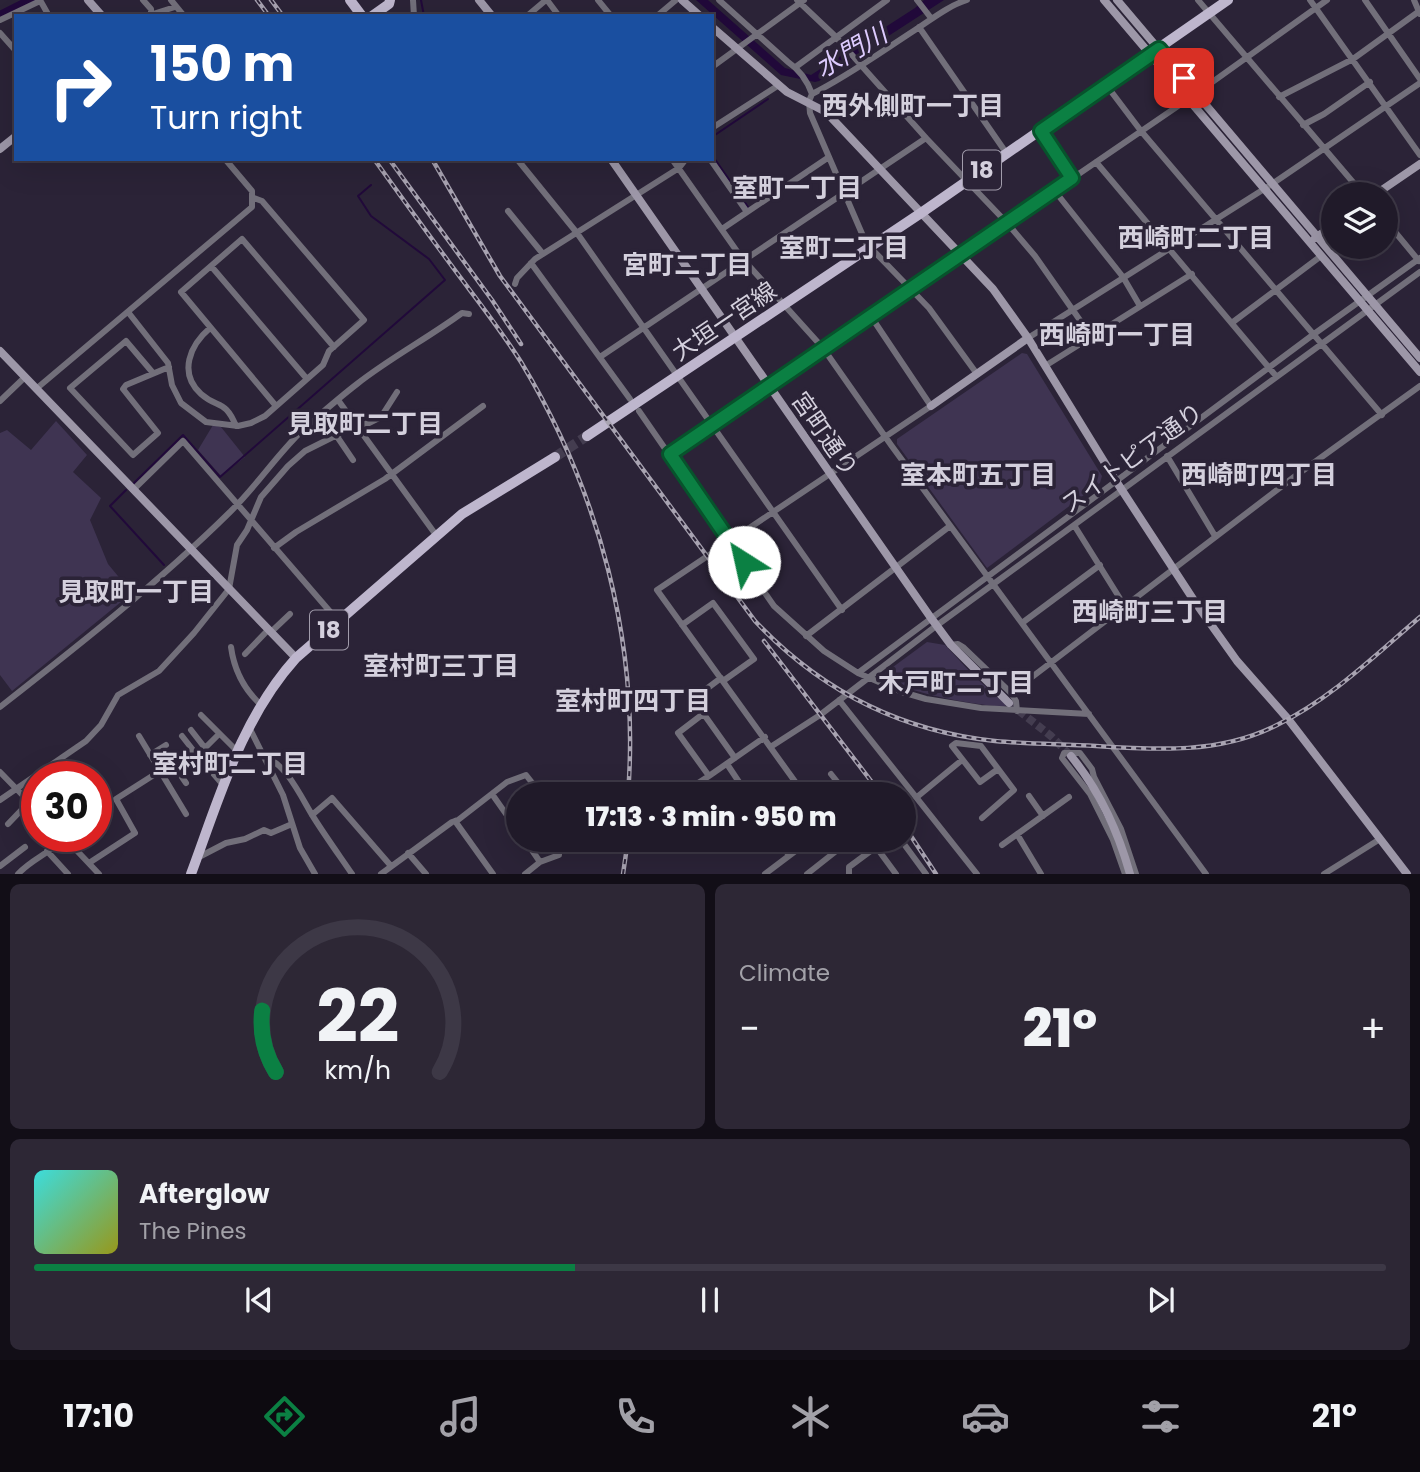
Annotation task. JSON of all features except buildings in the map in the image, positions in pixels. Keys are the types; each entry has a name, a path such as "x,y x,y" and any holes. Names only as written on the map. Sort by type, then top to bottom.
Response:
{"main road":[{"path":"375,14 389,4 390,0"},
{"name":"大垣一宮線","path":"587,436 921,213 1228,0"},
{"name":"18","path":"191,873 248,725 277,679 296,658 462,514 555,457"}],"street":[{"path":"88,0 100,14"},
{"path":"171,0 182,14"},
{"path":"529,14 546,0 557,14"},
{"path":"598,0 609,14"},
{"path":"659,14 676,0"},
{"path":"682,0 698,14"},
{"path":"719,0 755,35 798,68 809,85 810,113 866,242 954,340 977,374"},
{"path":"798,68 835,36 887,0"},
{"path":"811,98 858,63 919,27 929,16 967,0"},
{"path":"1198,0 1352,182"},
{"path":"1310,0 1420,155"},
{"path":"670,454 1197,93 1327,0"},
{"path":"796,782 657,590 1028,338 1269,186 1420,81 1364,0"},
{"path":"1279,97 1353,59 1419,13 1414,0"},
{"path":"0,20 40,1"},
{"path":"714,66 801,1 1007,223 1035,256 1091,336"},
{"path":"918,1 929,16"},
{"path":"1111,1 1155,52 1197,93 1269,186 1363,298 1420,358"},
{"path":"157,14 166,8 175,7"},
{"path":"166,8 170,14"},
{"path":"919,27 1007,153"},
{"path":"714,28 740,46 787,92 811,98 826,112 993,289 1028,338 1172,569 1237,661 1288,719 1407,873"},
{"path":"0,33 14,49"},
{"path":"1155,52 1188,99 1269,186"},
{"path":"1303,125 1370,82"},
{"path":"714,127 779,85"},
{"path":"1107,86 1141,131 1381,415"},
{"path":"1041,131 1072,178"},
{"path":"0,149 14,138"},
{"path":"600,357 926,138"},
{"path":"722,229 829,157"},
{"path":"36,389 252,207 252,191 227,161"},
{"path":"519,161 577,233 842,610"},
{"name":"宮町通り","path":"612,161 934,622 951,645 1009,703"},
{"path":"674,161 744,260 823,348 884,436 1202,872"},
{"path":"514,284 531,263 543,254 680,168 685,161"},
{"path":"711,161 747,212"},
{"path":"1096,162 1276,376"},
{"path":"1393,182 1420,163"},
{"path":"1054,190 1123,277 1140,306"},
{"path":"128,312 164,356 172,385 181,402 205,422 236,426 251,423 265,415 323,365 334,347 364,320 262,201 254,198"},
{"path":"508,211 543,254"},
{"path":"1314,239 1321,234"},
{"path":"858,673 934,622 987,575 1363,298 1419,260 1398,235"},
{"path":"276,406 181,292 242,239 334,347"},
{"path":"1233,322 1321,256 1314,239"},
{"path":"1324,259 1363,298"},
{"path":"531,263 630,399"},
{"path":"211,266 307,379"},
{"name":"スイトピア通り","path":"772,747 820,715 934,622 994,585 1121,489 1420,272"},
{"path":"1045,366 1192,274"},
{"path":"1371,307 1420,372"},
{"path":"0,707 123,609 236,504 293,440 358,383 462,313 469,314"},
{"path":"870,315 931,406"},
{"path":"210,328 192,348 190,377 203,396 228,409 236,426"},
{"path":"153,373 126,341 70,388 133,455 158,433 123,389 126,385 169,367"},
{"path":"0,351 296,658"},
{"path":"0,401 25,377"},
{"path":"1011,693 1215,536 1420,386"},
{"path":"0,800 96,733 118,695 168,663 229,589 237,545 261,497 288,466 305,451 381,417 397,391"},
{"path":"338,400 436,535"},
{"path":"274,548 296,532 362,494 483,406"},
{"path":"639,411 774,606 806,636 858,673 902,692 954,705 1089,714"},
{"path":"336,435 353,460"},
{"path":"133,490 183,441 339,622"},
{"path":"1167,456 1215,536"},
{"path":"1074,525 1124,605"},
{"path":"806,636 950,526"},
{"path":"1022,623 1100,565"},
{"path":"682,625 713,603 754,659 693,699 735,758"},
{"path":"245,654 290,614"},
{"path":"951,645 963,646 1011,693 1016,701 1017,711"},
{"path":"231,647 232,659 240,678 251,696 260,704"},
{"path":"839,700 976,873"},
{"path":"703,714 678,733 709,776"},
{"path":"201,715 238,752"},
{"path":"248,725 283,795 300,848 314,873"},
{"path":"191,730 205,748 219,734"},
{"path":"139,736 186,814"},
{"path":"182,736 224,786"},
{"path":"700,782 765,737"},
{"path":"982,818 1014,790 981,746 956,743 953,748 980,782 998,769"},
{"path":"150,755 166,745"},
{"path":"89,863 135,833 116,799 193,750"},
{"path":"1128,873 1103,817 1084,784 1062,758 1064,753 1080,753 1092,769 1121,829 1136,873"},
{"path":"1071,756 1091,783 1107,812 1128,873"},
{"path":"265,758 272,760 298,789 312,816 352,873"},
{"path":"917,797 962,760"},
{"path":"173,764 186,783"},
{"path":"727,764 739,782"},
{"path":"0,772 21,793"},
{"path":"831,774 837,782"},
{"path":"507,782 526,775 532,782"},
{"path":"381,873 506,783"},
{"path":"492,794 506,814"},
{"path":"1029,796 1043,816"},
{"path":"1002,845 1069,797"},
{"path":"312,816 332,798 391,866"},
{"path":"8,824 21,810"},
{"path":"455,821 493,873"},
{"path":"201,856 226,843 245,839 264,830 271,833 292,824"},
{"path":"1017,834 1041,873"},
{"path":"1327,873 1380,839"},
{"path":"0,866 21,850"},
{"path":"18,873 46,852"},
{"path":"48,852 68,873"},
{"path":"78,852 99,873"},
{"path":"533,852 540,862"},
{"path":"525,873 540,862 559,855 559,852"},
{"path":"765,873 793,852"},
{"path":"807,873 835,852"},
{"path":"849,873 849,867 869,852"},
{"path":"880,852 896,873"},
{"path":"910,852 926,873"},
{"path":"408,853 426,873"}],"shaded area":[{"path":"1022,353 1027,354 1102,476 1100,483 987,568 897,444 897,439"},
{"path":"56,421 87,455 73,472 101,498 90,520 108,564 132,593 12,691 0,675 0,433 7,430 31,450"},
{"path":"213,425 221,427 245,457 221,476 198,450"},
{"path":"927,642 945,645 1006,705 1004,707 955,700 878,678"}],"water":[{"name":"水門川","path":"696,0 708,0 785,68 811,75 924,0 944,0 815,82 781,75"}],"waterway":[{"name":"水門川","path":"0,16 32,0"},
{"path":"421,0 424,14"},
{"path":"714,136 768,99"},
{"path":"714,158 748,207"},
{"path":"134,483 183,435 220,477 445,280 429,259 371,216 358,196 371,185"},
{"path":"126,490 110,506 164,565"}],"tunnel":[{"path":"555,457 587,436"},
{"path":"1009,703 1051,736 1071,756"}],"railway":[{"path":"257,0 268,14"},
{"path":"271,0 282,14"},
{"path":"375,161 512,348 548,411 572,463 592,516 620,625 627,681 630,738 628,782"},
{"path":"390,161 521,344"},
{"path":"433,161 500,276 755,621 807,668 864,704 927,728 995,741 1165,749 1211,745 1255,734 1297,714 1352,675 1420,617"},
{"path":"764,641 872,782"},
{"path":"916,844 936,874"},
{"path":"623,874 626,852"}],"district":[{"name":"西外側町一丁目","path":"913,106"},
{"name":"室町一丁目","path":"797,188"},
{"name":"西崎町二丁目","path":"1196,238"},
{"name":"室町二丁目","path":"844,248"},
{"name":"宮町二丁目","path":"687,265"},
{"name":"西崎町一丁目","path":"1117,335"},
{"name":"見取町二丁目","path":"365,424"},
{"name":"室本町五丁目","path":"978,475"},
{"name":"西崎町四丁目","path":"1259,475"},
{"name":"見取町一丁目","path":"136,592"},
{"name":"西崎町三丁目","path":"1150,612"},
{"name":"室村町三丁目","path":"441,666"},
{"name":"木戸町二丁目","path":"956,683"},
{"name":"室村町四丁目","path":"633,701"},
{"name":"室村町二丁目","path":"230,764"}],"route":[{"path":"744,562 670,454 1072,178 1041,131 1159,49 1184,78"}]}
